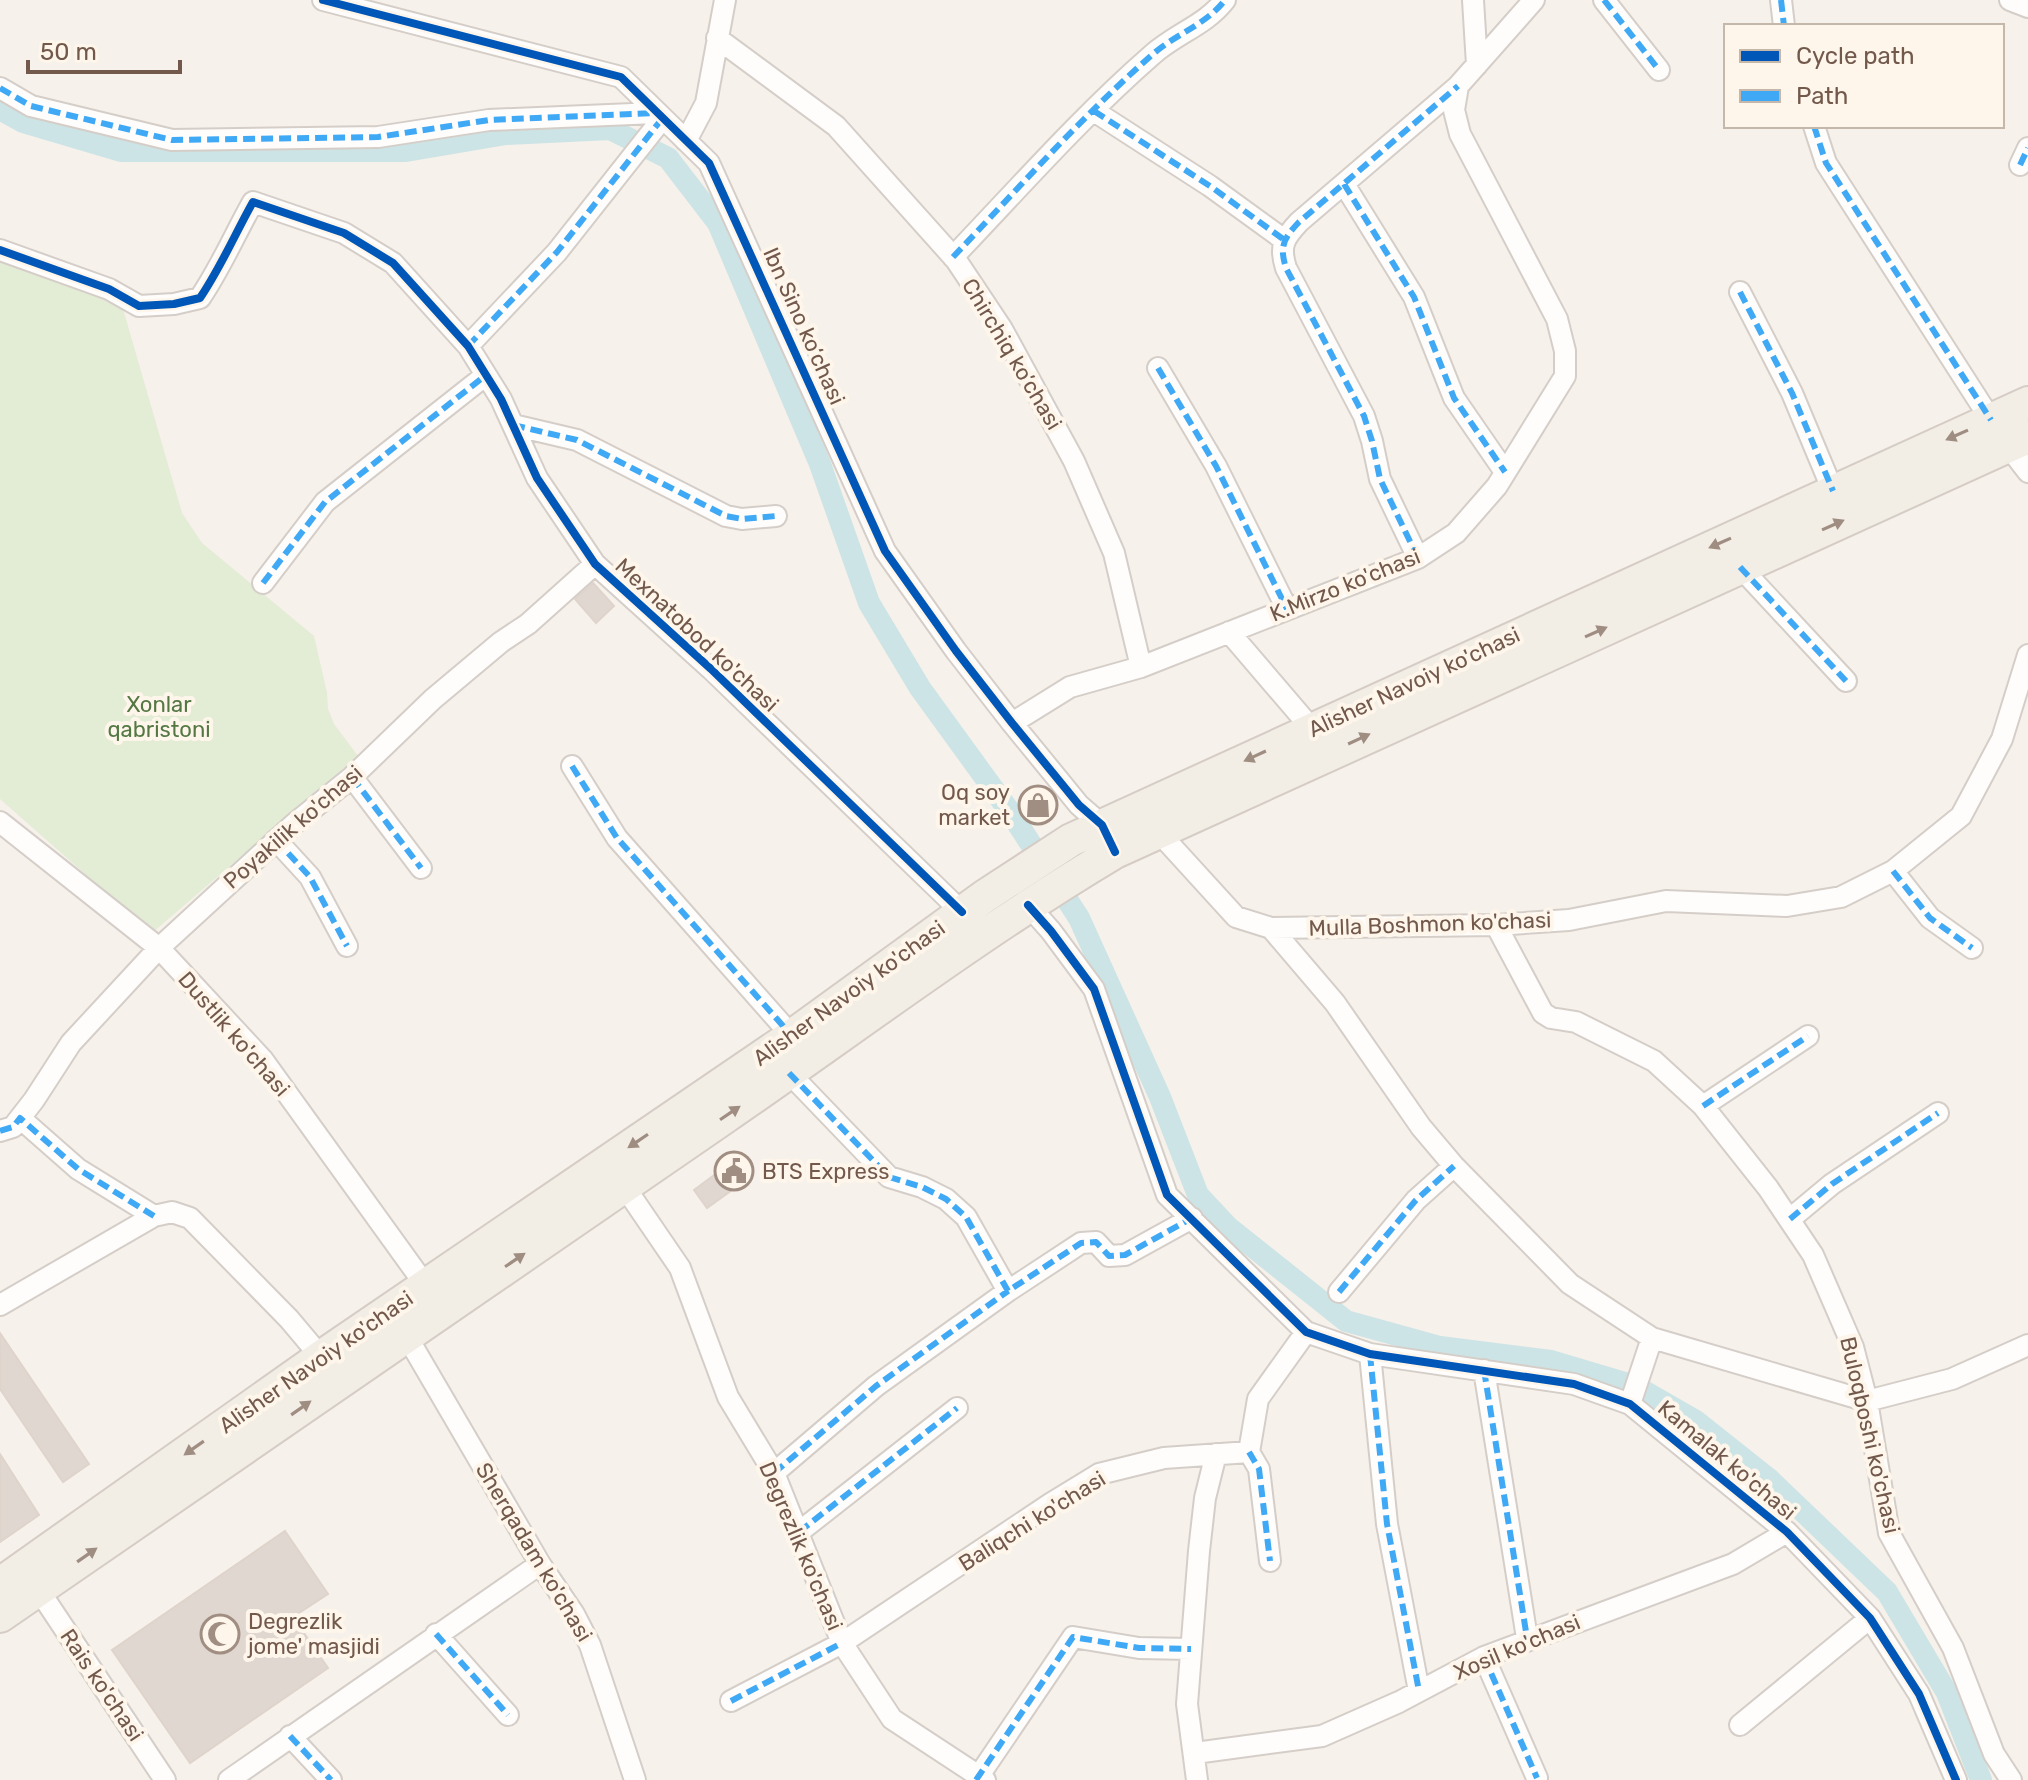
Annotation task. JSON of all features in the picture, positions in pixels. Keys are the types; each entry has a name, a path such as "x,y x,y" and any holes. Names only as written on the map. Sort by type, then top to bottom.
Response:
{"main road":[{"name":"Alisher Navoiy ko'chasi","path":"0,1616 789,1073 1029,891 1071,840 1108,838 1740,567 2009,434 2028,403"},
{"name":"Alisher Navoiy ko'chasi","path":"1149,819 1312,729 1833,491 2009,434"},
{"name":"Alisher Navoiy ko'chasi","path":"0,1584 321,1357 792,1036 962,912 1086,869 1108,838"}],"street":[{"name":"Ibn Sino ko‘chasi","path":"323,0 621,77 709,163 885,551 956,651 1108,838"},
{"path":"686,141 706,103 725,0"},
{"path":"953,257 1154,53 1214,14 1225,0"},
{"path":"1473,0 1477,65"},
{"path":"1418,558 1380,479 1364,416 1286,268 1281,253 1283,239 1458,86 1534,0"},
{"path":"1604,0 1659,70"},
{"path":"1781,0 1784,24"},
{"path":"2010,0 2028,7"},
{"name":"Chirchiq ko’chasi","path":"717,38 836,126 953,257 1002,329 1074,461 1114,553 1141,667"},
{"name":"K.Mirzo ko'chasi","path":"1012,723 1070,687 1141,667 1418,558 1456,533 1505,472 1565,376 1565,351 1557,319 1460,134 1454,110 1458,86"},
{"path":"0,88 31,106 172,140 378,137 489,120 660,117"},
{"path":"1094,111 1210,186 1283,239"},
{"path":"468,346 557,252 660,117"},
{"path":"1815,128 1826,163 2009,434 2028,472"},
{"path":"1344,184 1414,297 1454,398 1505,472"},
{"name":"Mexnatobod ko'chasi","path":"0,250 109,289 139,306 174,304 200,298 223,264 253,202 344,233 393,263 468,346 513,425 537,478 595,564 711,669 962,912"},
{"path":"1740,292 1792,393 1833,491"},
{"path":"1158,368 1216,466 1287,609"},
{"path":"263,583 325,502 486,375"},
{"path":"513,425 577,440 726,516 742,519 776,516"},
{"name":"Poyakilik ko'chasi","path":"20,1118 71,1043 159,948 276,840 352,777 433,699 501,642 528,624 595,564"},
{"path":"1740,567 1846,681"},
{"path":"1229,632 1312,729"},
{"name":"Mulla Boshmon ko'chasi","path":"1271,928 1496,925 1569,920 1666,901 1787,906 1841,897 1893,871 1961,816 2002,739 2028,655"},
{"path":"572,766 617,838 792,1036"},
{"path":"352,777 421,868"},
{"path":"1149,819 1236,917 1271,928 1335,1003 1421,1127 1454,1166 1570,1284 1652,1338 1867,1401 1952,1379 2028,1345"},
{"name":"Dustlik ko'chasi","path":"0,822 159,948 263,1060 426,1286"},
{"path":"276,840 310,877 347,946"},
{"path":"1893,871 1930,918 1972,948"},
{"path":"1029,891 1051,931 1094,989 1167,1195 1306,1332 1258,1399 1249,1452 1259,1469 1270,1561"},
{"name":"Buloqboshi ko'chasi","path":"1496,925 1543,1013 1551,1018 1576,1022 1654,1061 1703,1106 1790,1219 1813,1255 1853,1347 1867,1401 1889,1533 1953,1648 1994,1754 2011,1780"},
{"path":"1703,1106 1808,1036"},
{"path":"789,1073 889,1177 922,1187 946,1199 966,1217 1008,1291"},
{"path":"1790,1219 1832,1184 1938,1113"},
{"path":"0,1131 13,1127 20,1118 78,1169 154,1216"},
{"path":"1339,1292 1416,1200 1454,1166"},
{"name":"Degrezlik ko'chasi","path":"624,1186 680,1268 728,1397 774,1473 842,1643 892,1719 980,1779"},
{"path":"0,1305 154,1216 172,1212 190,1218 289,1319 321,1357"},
{"path":"774,1473 876,1386 1081,1243 1096,1242 1109,1256 1125,1255 1192,1218"},
{"name":"Kamalak ko'chasi","path":"1306,1332 1370,1354 1574,1384 1630,1404 1787,1532 1870,1618 1919,1694 1956,1780"},
{"name":"Sherqadam ko'chasi","path":"406,1335 590,1645 635,1780"},
{"path":"1630,1404 1652,1338"},
{"path":"1370,1354 1387,1524 1419,1691"},
{"path":"1484,1370 1527,1638"},
{"path":"799,1532 957,1408"},
{"name":"Baliqchi ko'chasi","path":"731,1701 842,1643 1099,1474 1164,1458 1249,1452"},
{"path":"1197,1780 1187,1704 1205,1498 1216,1454"},
{"name":"Xosil ko'chasi","path":"1195,1753 1322,1736 1527,1638 1671,1589 1733,1564 1787,1532"},
{"path":"229,1780 540,1564"},
{"name":"Rais ko'chasi","path":"38,1589 165,1780"},
{"path":"1740,1725 1870,1618"},
{"path":"436,1634 508,1715"},
{"path":"980,1779 1073,1637 1139,1648 1191,1649"},
{"path":"1484,1657 1537,1778"},
{"path":"290,1736 331,1780"}],"green space":[{"name":"Xonlar qabristoni","path":"0,253 121,302 182,513 202,543 314,636 328,709 334,724 358,756 152,933 0,799"}],"building":[{"path":"593,583 614,606 596,623 575,599"},
{"path":"736,1159 750,1177 707,1208 694,1190"},
{"path":"0,1333 89,1464 63,1482 0,1389"},
{"path":"0,1454 39,1515 0,1542"},
{"name":"Degrezlik jome' masjidi","path":"285,1531 328,1594 293,1617 328,1668 190,1763 112,1650"}],"waterway":[{"path":"0,109 23,122 121,151 406,151 506,134 610,129 668,158 718,223 820,464 869,603 920,688 1010,812 1079,918 1160,1097 1198,1195 1228,1227 1346,1321 1440,1347 1551,1361 1635,1386 1696,1421 1769,1479 1887,1592 1947,1693 1981,1780"}],"marked path":[{"path":"953,257 1126,78 1161,48 1209,16 1225,0"},
{"path":"1604,0 1659,70"},
{"path":"1781,0 1784,24"},
{"path":"1418,558 1380,479 1364,416 1286,268 1283,248 1286,238 1299,222 1458,86"},
{"path":"0,88 31,106 172,140 378,137 489,120 656,113"},
{"path":"1094,111 1210,186 1283,239"},
{"path":"468,346 557,252 661,120"},
{"path":"1815,128 1826,163 1991,420"},
{"path":"2020,165 2028,148"},
{"path":"1344,184 1414,297 1454,398 1505,472"},
{"path":"1740,292 1792,393 1833,491"},
{"path":"1158,368 1216,466 1287,609"},
{"path":"263,583 325,502 486,375"},
{"path":"513,425 577,440 726,516 742,519 776,516"},
{"path":"1740,567 1846,681"},
{"path":"572,766 617,838 792,1036"},
{"path":"352,777 421,868"},
{"path":"276,840 310,877 347,946"},
{"path":"1893,871 1930,918 1972,948"},
{"path":"1703,1106 1808,1036"},
{"path":"789,1073 889,1177 922,1187 946,1199 966,1217 1008,1291 1081,1243 1096,1242 1109,1256 1125,1255 1192,1218"},
{"path":"1790,1219 1832,1184 1938,1113"},
{"path":"0,1131 13,1127 20,1118 78,1169 154,1216"},
{"path":"1339,1292 1416,1200 1454,1166"},
{"path":"774,1473 876,1386 1008,1291"},
{"path":"1370,1354 1387,1524 1419,1691"},
{"path":"1484,1370 1527,1638"},
{"path":"799,1532 957,1408"},
{"path":"1249,1452 1259,1469 1270,1561"},
{"path":"436,1634 508,1715"},
{"path":"976,1780 1073,1637 1139,1648 1191,1649"},
{"path":"731,1701 842,1643"},
{"path":"1484,1657 1537,1778"},
{"path":"290,1736 331,1780"}],"cycle path":[{"path":"323,0 621,77 709,163 885,551 1012,723 1079,805 1102,825 1115,852"},
{"path":"0,250 109,289 139,306 174,304 200,298 253,202 344,233 393,263 468,346 501,399 537,478 595,564 711,669 962,912"},
{"path":"1028,905 1094,989 1167,1195 1306,1332 1370,1354 1574,1384 1630,1404 1787,1532 1870,1618 1919,1694 1956,1780"}],"place":[{"name":"Oq soy market","path":"1038,805"},
{"name":"BTS Express","path":"734,1171"},
{"name":"Degrezlik jome' masjidi","path":"220,1634"}]}
